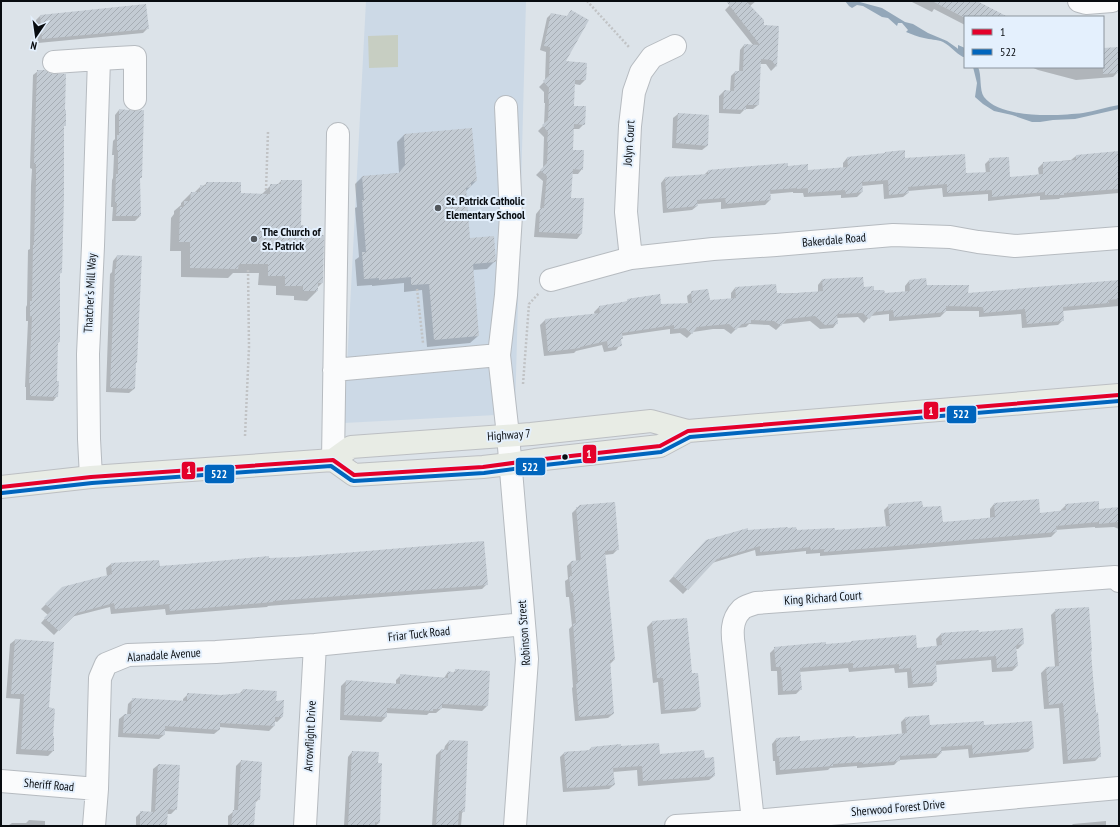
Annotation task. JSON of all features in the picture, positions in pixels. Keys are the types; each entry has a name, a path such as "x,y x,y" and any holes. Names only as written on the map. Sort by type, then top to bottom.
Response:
{"main road":[{"name":"Highway 7","path":"688,431 660,446 510,464 354,475 333,460 351,447 508,436 651,421 688,431 1119,395"},
{"path":"1,487 91,477 333,460"}],"street":[{"path":"1079,1 1086,3 1112,1"},
{"name":"Jolyn Court","path":"631,258 626,212 630,126 634,92 641,72 652,57 675,46"},
{"path":"54,62 135,57 135,99"},
{"name":"Thatcher's Mill Way","path":"91,477 88,354 99,59"},
{"path":"506,107 511,215 506,295 499,355 510,464"},
{"path":"333,460 338,134"},
{"name":"Bakerdale Road","path":"551,280 631,258 713,249 893,235 950,237 1015,246 1119,238"},
{"path":"334,370 499,355"},
{"name":"Robinson Street","path":"510,464 528,659 515,826"},
{"name":"King Richard Court","path":"753,821 732,636 733,622 741,609 756,603 1115,577 1119,581"},
{"name":"Friar Tuck Road","path":"315,645 524,624"},
{"name":"Alanadale Avenue","path":"94,826 97,789 100,678 106,664 128,655 216,652 315,645"},
{"name":"Arrowflight Drive","path":"304,826 315,645"},
{"name":"Sheriff Road","path":"1,781 97,789"},
{"name":"Sherwood Forest Drive","path":"676,826 753,821 1119,788"}],"path":[{"path":"587,1 629,47"},
{"path":"266,190 268,132"},
{"path":"245,436 249,347 248,269"},
{"path":"522,388 529,304 551,280"},
{"path":"418,289 424,362"}],"shaded area":[{"name":"St. Patrick Catholic Elementary School","path":"366,1 526,1 515,414 344,423"},
{"path":"845,1 856,1 882,8 905,22 913,24 928,33 947,41 958,49 958,45 964,48 964,57 943,42 922,38 906,32 908,30 902,23 898,23 897,26 888,18 882,17 863,6 857,5 852,8"},
{"path":"398,35 398,67 369,68 368,36"},
{"path":"973,68 978,68 982,94 984,97 992,104 1016,113 1059,115 1083,113 1119,105 1119,109 1075,119 1032,122 994,111 983,104 975,97 977,83"}],"building":[{"path":"726,1 746,1 764,20 764,25 779,26 777,67 771,60 761,59 759,105 746,105 746,110 723,109 724,90 734,91 735,71 743,71 744,44 760,45"},
{"path":"932,1 977,1 1006,16 964,16 963,17"},
{"path":"146,4 149,29 42,39 40,15"},
{"path":"571,10 589,20 566,61 587,63 586,80 575,80 574,106 586,106 585,125 574,124 573,150 584,150 583,170 573,169 571,198 584,198 582,234 539,232 540,208 544,208 547,176 540,170 547,163 548,143 548,132 542,125 548,120 549,88 543,81 549,76 550,47 544,46 551,13 567,16"},
{"path":"1119,47 1119,73 1103,74 1104,48"},
{"path":"37,70 45,70 54,74 66,74 62,273 60,273 60,342 58,342 57,381 59,381 58,397 30,396 29,383 32,317 30,316 30,301 32,301 36,180 36,164 34,164"},
{"path":"119,109 135,111 144,110 142,178 140,178 141,216 116,216 117,203 115,203 116,174 118,174 117,135 119,135"},
{"path":"678,113 709,115 708,146 676,143"},
{"path":"472,128 477,181 471,182 471,187 466,188 470,238 494,236 496,262 473,264 479,336 434,340 429,284 411,285 411,277 379,280 379,278 364,279 362,252 366,252 362,200 364,200 362,176 399,173 405,165 404,134"},
{"path":"905,150 905,158 965,154 966,173 990,172 989,158 1009,157 1010,177 1043,174 1043,162 1076,160 1076,155 1119,151 1119,189 1064,193 1064,195 1045,195 1045,192 992,197 992,190 947,193 947,184 908,187 909,193 889,195 888,180 862,182 863,192 846,194 845,190 808,193 808,188 770,190 771,200 726,204 725,198 697,200 698,206 667,209 665,177 708,174 708,170 788,163 788,166 808,164 808,170 848,167 847,157"},
{"name":"The Church of St. Patrick","path":"281,180 302,180 301,225 309,227 309,235 324,235 323,283 318,283 318,291 303,291 303,286 285,286 285,276 268,276 268,264 239,264 238,269 190,268 190,242 179,242 180,207 184,207 184,201 190,201 191,192 200,192 200,185 206,186 206,182 241,182 241,193 270,194 270,184 281,184"},
{"path":"117,255 142,256 135,389 110,388 115,268"},
{"path":"863,277 864,287 874,286 874,290 884,290 885,293 910,291 909,280 926,278 927,285 969,285 968,293 1119,280 1119,299 1108,300 1109,303 1063,307 1064,321 1027,324 1025,309 984,313 983,307 946,306 946,312 894,317 893,310 875,312 869,319 863,313 837,314 838,324 825,325 815,316 787,319 781,326 774,321 751,320 751,323 742,324 736,330 729,324 718,325 697,327 692,334 685,328 674,329 674,325 622,333 622,346 608,348 607,341 580,348 548,352 545,319 600,313 599,306 628,301 627,299 660,294 661,304 692,303 691,291 708,289 710,300 736,298 735,287 776,284 777,293 784,294 823,291 822,279"},
{"path":"1039,499 1040,513 1066,510 1065,504 1099,501 1099,509 1119,507 1119,522 1099,524 1099,522 1056,526 1057,532 824,552 824,549 811,550 810,547 760,552 760,546 717,559 688,590 673,576 706,540 748,528 748,530 796,527 797,530 835,528 835,530 890,526 888,504 922,501 923,507 941,506 943,522 978,519 995,517 994,503"},
{"path":"615,502 619,550 605,551 615,660 610,660 614,714 579,717 576,683 578,682 573,624 576,623 573,593 571,593 569,576 572,576 571,561 581,560 576,507 579,507 579,505"},
{"path":"484,541 488,585 273,601 170,611 169,604 115,609 114,603 77,613 59,631 44,618 52,610 45,604 62,587 112,574 111,563 159,560 160,566 269,556 269,558 297,557"},
{"path":"1089,607 1091,652 1096,713 1098,712 1101,757 1068,760 1063,703 1049,705 1046,667 1059,666 1055,609"},
{"path":"687,618 692,673 698,673 701,707 665,710 663,678 657,678 652,621"},
{"path":"1023,628 1024,644 1016,645 1018,666 997,668 996,656 936,661 937,682 913,684 911,668 899,669 899,664 853,668 853,663 800,668 802,690 783,691 781,667 776,667 774,647 826,642 826,644 851,642 916,635 917,648 942,645 941,633 979,630 979,632"},
{"path":"15,639 54,642 49,707 55,709 53,736 54,751 21,749 24,694 11,694"},
{"path":"455,669 490,671 488,706 442,704 442,709 433,709 433,711 387,708 387,717 344,715 346,680 400,684 400,674 448,678 448,671 455,673"},
{"path":"243,689 277,691 276,701 284,700 283,717 275,717 275,726 220,723 220,730 165,726 165,735 123,733 124,714 131,714 132,698 187,701 187,693 221,695 242,693"},
{"path":"929,715 930,725 984,721 984,725 1032,721 1034,748 973,754 972,745 941,747 942,753 900,756 900,761 862,764 862,762 833,764 833,766 780,770 779,756 777,756 776,738 800,736 800,741 907,733 905,717"},
{"path":"449,740 468,741 465,812 459,811 458,826 436,826 441,749 448,750"},
{"path":"659,743 660,754 704,750 705,758 714,757 715,776 643,781 642,766 613,768 615,785 567,788 564,752 591,750 591,747 621,744 621,746"},
{"path":"352,751 379,752 378,763 382,763 380,823 375,822 375,826 348,826"},
{"path":"241,760 262,762 260,800 256,799 254,826 231,826 233,810 238,810"},
{"path":"158,764 180,765 177,810 168,809 167,826 140,826 140,811 155,812"}],"transit line":[{"name":"1","path":"1,487 91,477 333,460 354,475 483,467 660,446 688,431 1119,395"},
{"name":"522","path":"2,493 92,483 331,466 354,481 484,473 661,452 690,437 1119,401"}],"place":[{"name":"St. Patrick Catholic Elementary School","path":"438,208"},
{"name":"The Church of St. Patrick","path":"254,239"}]}
